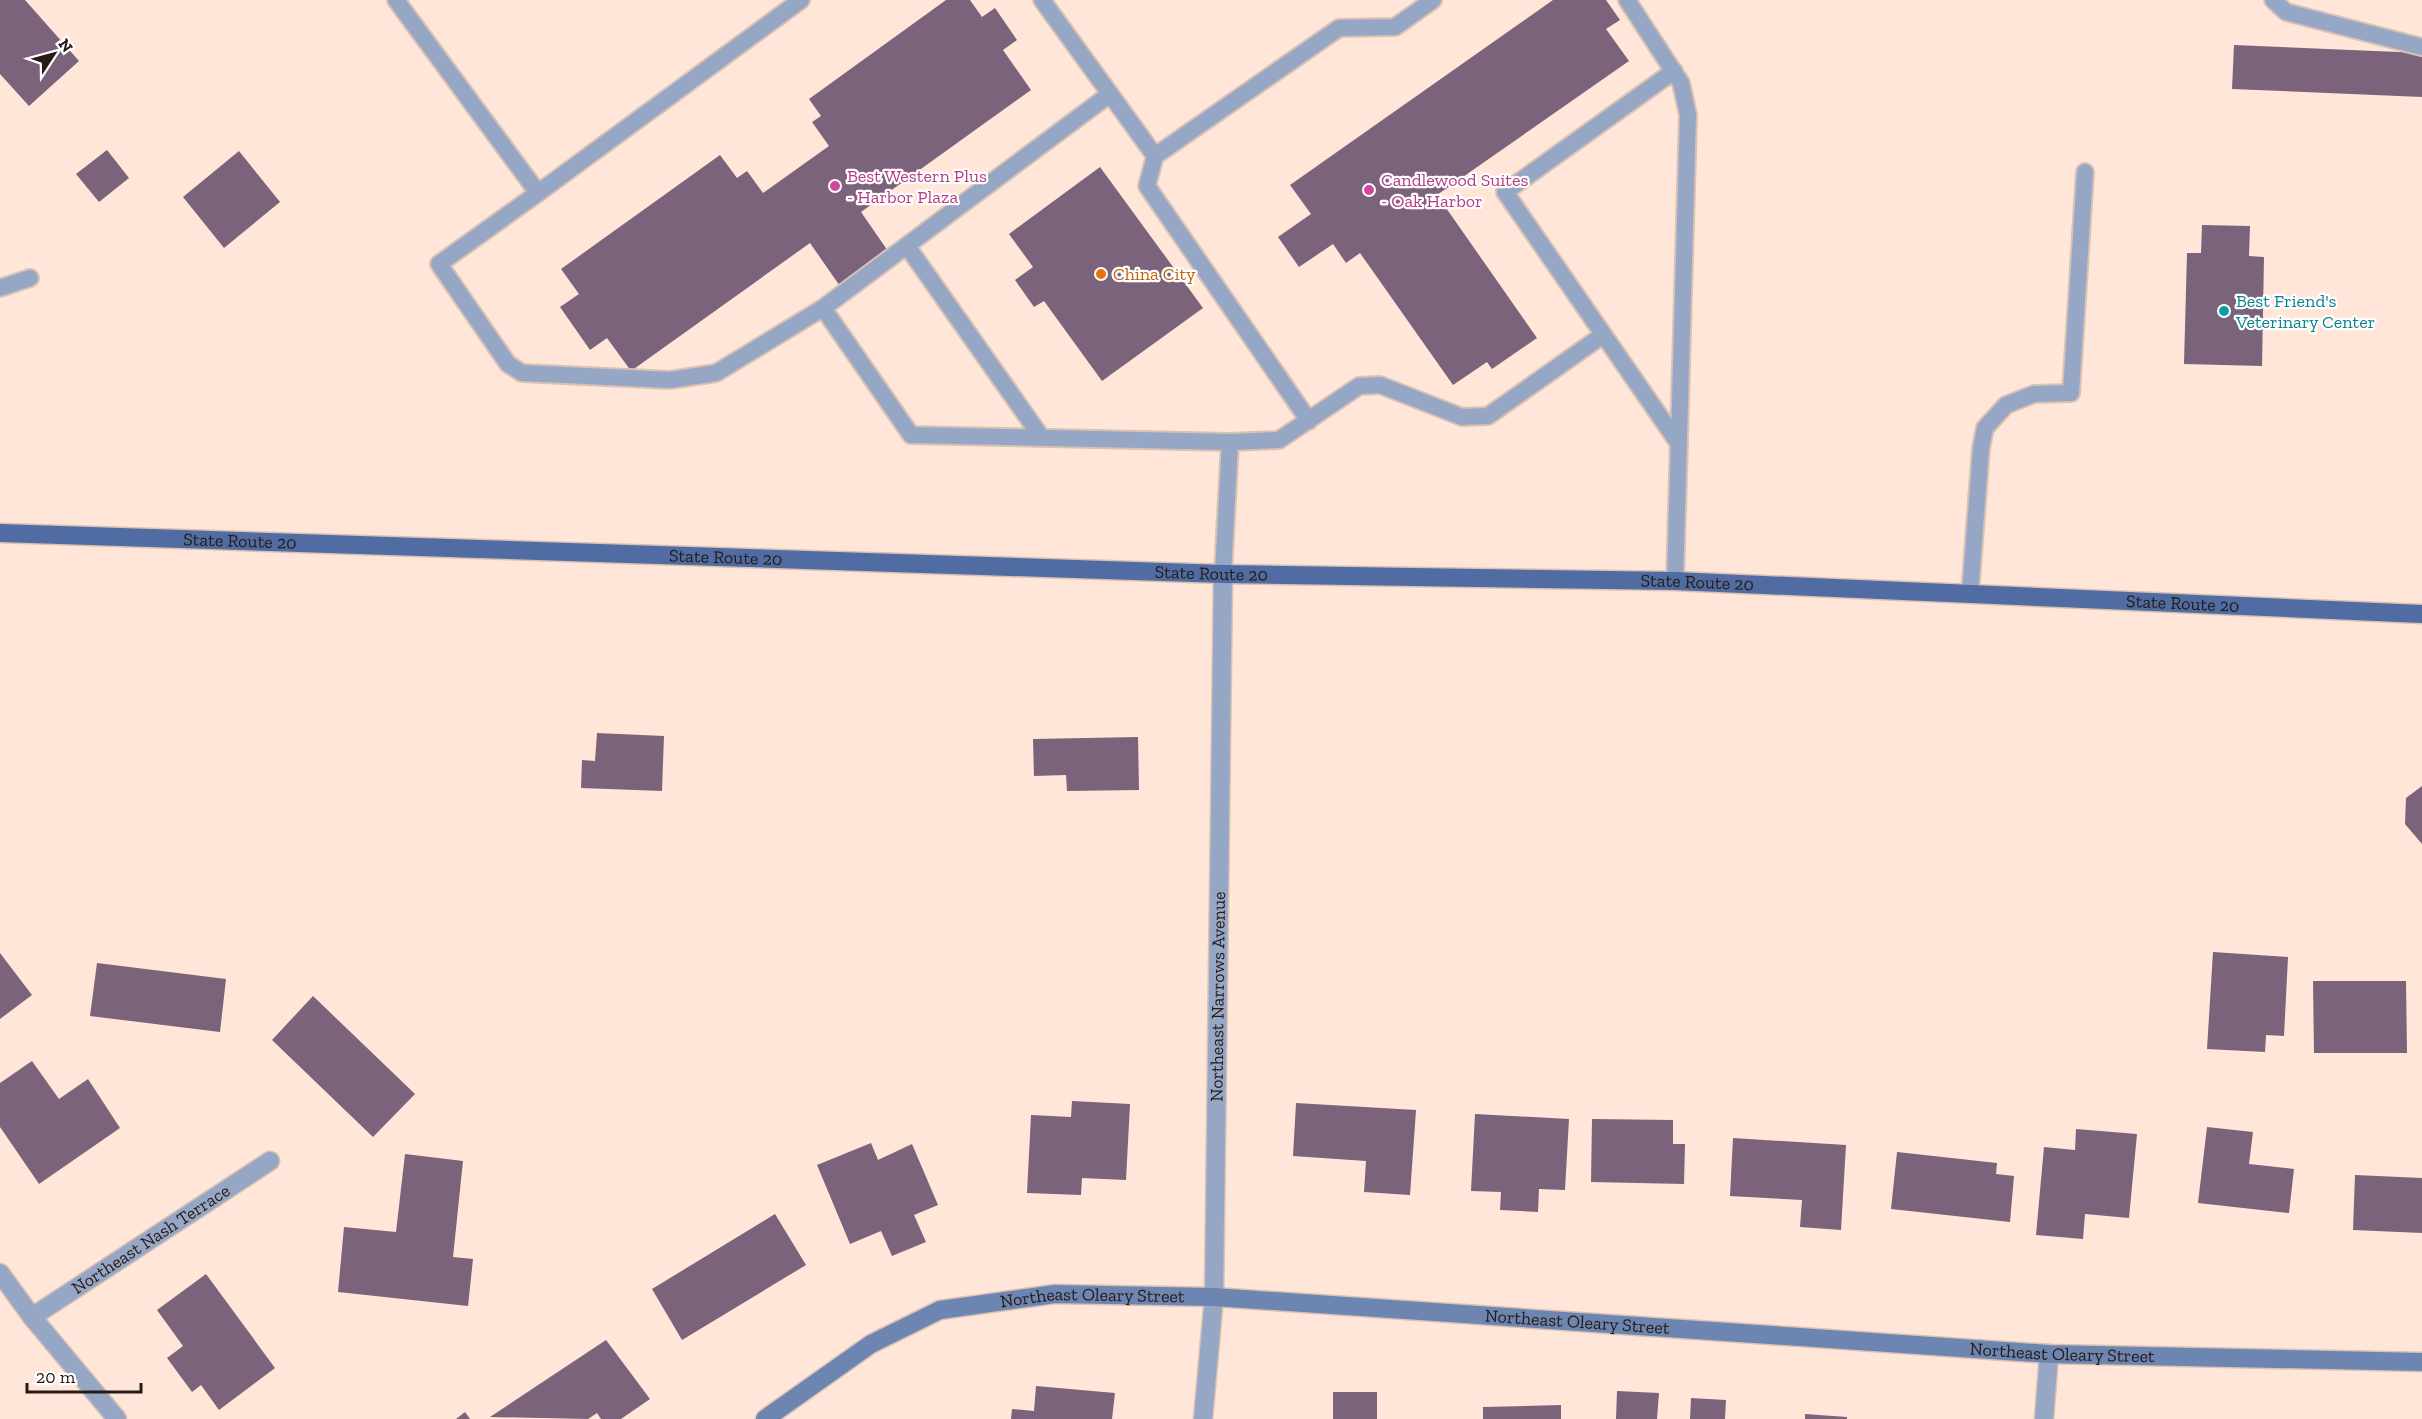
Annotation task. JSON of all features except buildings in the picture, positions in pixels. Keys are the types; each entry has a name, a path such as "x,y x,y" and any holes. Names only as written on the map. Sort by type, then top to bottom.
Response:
{"main road":[{"name":"State Route 20","path":"0,533 1223,574 1675,581 2422,614"}],"street":[{"name":"Northeast Narrows Avenue","path":"1203,1419 1214,1296 1223,574"},
{"name":"Northeast Nash Terrace","path":"32,1317 270,1161"},
{"path":"0,1273 32,1317 117,1419"},
{"name":"Northeast Oleary Street","path":"765,1419 871,1344 940,1310 1055,1294 1214,1296 2049,1354 2422,1362"},
{"path":"2044,1419 2049,1354"}],"lane":[{"path":"396,0 538,193"},
{"path":"801,0 439,264 508,364 522,372 670,380 716,372 823,308 1110,94"},
{"path":"1042,0 1155,156"},
{"path":"1309,421 1147,186 1155,156 1339,28 1395,27 1433,0"},
{"path":"1627,0 1681,83 1688,115 1675,581"},
{"path":"2273,0 2286,12 2422,47"},
{"path":"1674,71 1505,192 1679,444"},
{"path":"1970,594 1981,448 1985,428 2006,405 2034,394 2071,393 2085,172"},
{"path":"907,246 1042,438"},
{"path":"0,288 30,278"},
{"path":"823,308 911,435 1230,442 1279,440 1359,386 1380,385 1462,417 1488,416 1603,334"},
{"path":"1223,574 1230,442"}],"place":[{"name":"Best Western Plus - Harbor Plaza","path":"835,186"},
{"name":"Candlewood Suites - Oak Harbor","path":"1369,190"},
{"name":"China City","path":"1101,274"},
{"name":"Best Friend's Veterinary Center","path":"2224,311"}]}
